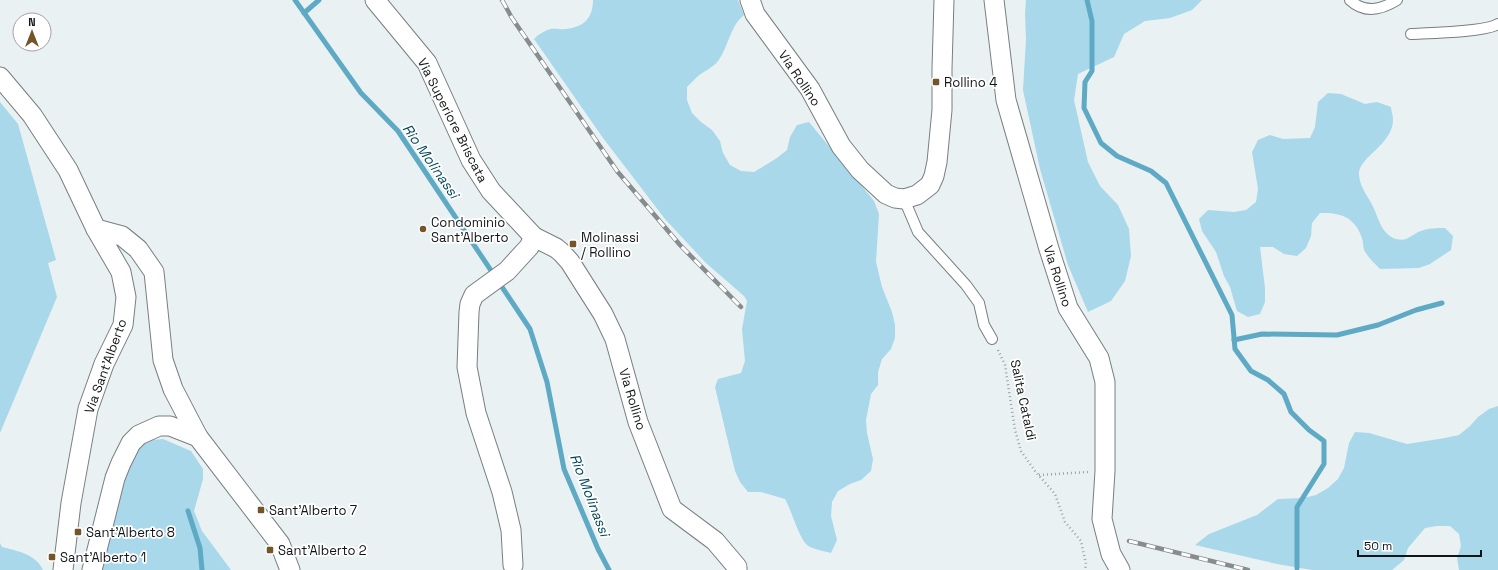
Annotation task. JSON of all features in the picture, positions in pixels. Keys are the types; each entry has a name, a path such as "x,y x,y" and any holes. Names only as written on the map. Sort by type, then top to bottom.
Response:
{"street":[{"name":"Via Superiore Briscata","path":"376,0 427,63 471,160 491,191 532,242"},
{"name":"Via Rollino","path":"750,0 755,14 810,89 841,146 860,170 886,194 895,198 904,199"},
{"path":"904,199 916,195 930,185 934,176 937,162 942,110 944,0"},
{"name":"Via Rollino","path":"994,0 1006,100 1049,249 1068,308 1099,358 1105,382 1105,471 1102,519 1110,554 1120,570"},
{"name":"Via Sant'Alberto","path":"0,77 32,115 68,170 96,229 121,272 126,297 122,325 104,364 88,409 71,502 62,570"},
{"path":"96,229 122,236 138,249 154,272 163,360 173,389 198,437 280,544 290,570"},
{"path":"513,568 511,530 502,492 476,413 467,367 469,312 470,304 474,295 507,271 532,242"},
{"name":"Via Rollino","path":"532,242 556,248 562,253 570,262 603,314 615,339 638,422 672,509 715,541 738,570"},
{"path":"92,570 114,478 131,443 139,435 159,426 170,426 198,437"}],"lane":[{"path":"1350,0 1356,6 1377,9 1397,0"},
{"path":"1411,34 1475,29 1498,24"},
{"path":"904,199 918,232 966,285 979,303 984,325 992,339"}],"path":[{"name":"Salita Cataldi","path":"992,339 1005,365 1015,430 1021,451 1055,494 1065,522 1081,541 1086,564 1085,570"},
{"path":"1039,475 1105,471"}],"shaded area":[{"path":"593,0 738,0 744,15 733,30 722,55 716,63 698,76 687,87 687,100 692,113 712,130 720,141 723,153 730,165 741,171 754,172 787,150 790,137 797,125 809,122 874,201 879,214 876,262 882,287 892,312 895,325 895,338 891,349 882,359 878,372 878,385 871,394 866,420 867,433 873,459 871,471 861,480 838,491 832,502 831,516 837,540 831,553 815,549 807,545 801,536 785,499 761,492 748,492 740,482 735,471 715,387 718,379 741,373 745,361 742,329 747,301 744,296 706,263 665,219 603,138 534,39 550,29 566,29 582,24 589,17 593,6"},
{"path":"1026,0 1202,0 1192,10 1170,18 1145,21 1124,34 1114,57 1078,74 1074,100 1088,162 1100,186 1118,205 1129,229 1131,256 1125,281 1111,301 1088,312 1068,265 1040,169 1023,90 1026,39"},
{"path":"1328,93 1341,94 1365,104 1377,102 1391,107 1393,119 1392,128 1388,136 1360,169 1359,175 1361,185 1373,206 1382,227 1392,237 1400,240 1407,239 1424,230 1445,228 1453,236 1451,250 1430,264 1419,268 1380,269 1369,258 1364,250 1359,231 1351,221 1340,215 1320,213 1312,223 1311,236 1306,248 1297,256 1284,254 1273,247 1260,247 1265,288 1265,302 1260,314 1248,317 1237,311 1230,287 1224,276 1216,252 1202,231 1199,219 1208,210 1234,212 1246,210 1256,202 1258,189 1252,152 1258,140 1270,135 1283,139 1310,138 1315,127 1318,102"},
{"path":"0,102 18,124 56,260 48,263 57,297 0,433"},
{"path":"1498,406 1498,570 1459,570 1457,558 1461,546 1459,534 1450,526 1425,528 1408,548 1404,560 1392,570 1312,570 1277,564 1195,545 1209,534 1257,515 1278,499 1304,498 1316,495 1328,488 1338,479 1344,468 1349,443 1355,432 1369,433 1407,444 1445,438 1459,435 1478,417 1489,409"},
{"path":"163,439 191,451 203,469 203,479 194,511 202,531 231,570 99,570 130,462 142,444 152,440"},
{"path":"0,543 2,547 26,554 36,560 43,570 0,570"}],"waterway":[{"name":"Rio Molinassi","path":"295,0 361,93 398,131 530,329 547,382 564,469 598,549 609,570"},
{"path":"304,13 319,0"},
{"path":"1087,0 1092,21 1092,71 1085,82 1084,108 1101,143 1117,156 1151,171 1166,183 1232,315 1235,349 1251,371 1268,380 1284,394 1291,412 1309,430 1324,441 1324,464 1297,507 1297,568"},
{"path":"1234,340 1262,334 1337,335 1378,325 1416,310 1442,303"},
{"path":"188,511 200,548 202,570"}],"railway":[{"path":"502,0 512,18 617,171 680,245 741,307"},
{"path":"1129,541 1248,570"}],"place":[{"name":"Rollino 4","path":"936,82"},
{"name":"Condominio Sant'Alberto","path":"423,229"},
{"name":"Molinassi / Rollino","path":"573,244"},
{"name":"Sant'Alberto 7","path":"261,510"},
{"name":"Sant'Alberto 8","path":"78,532"},
{"name":"Sant'Alberto 2","path":"270,550"},
{"name":"Sant'Alberto 1","path":"52,557"}]}
